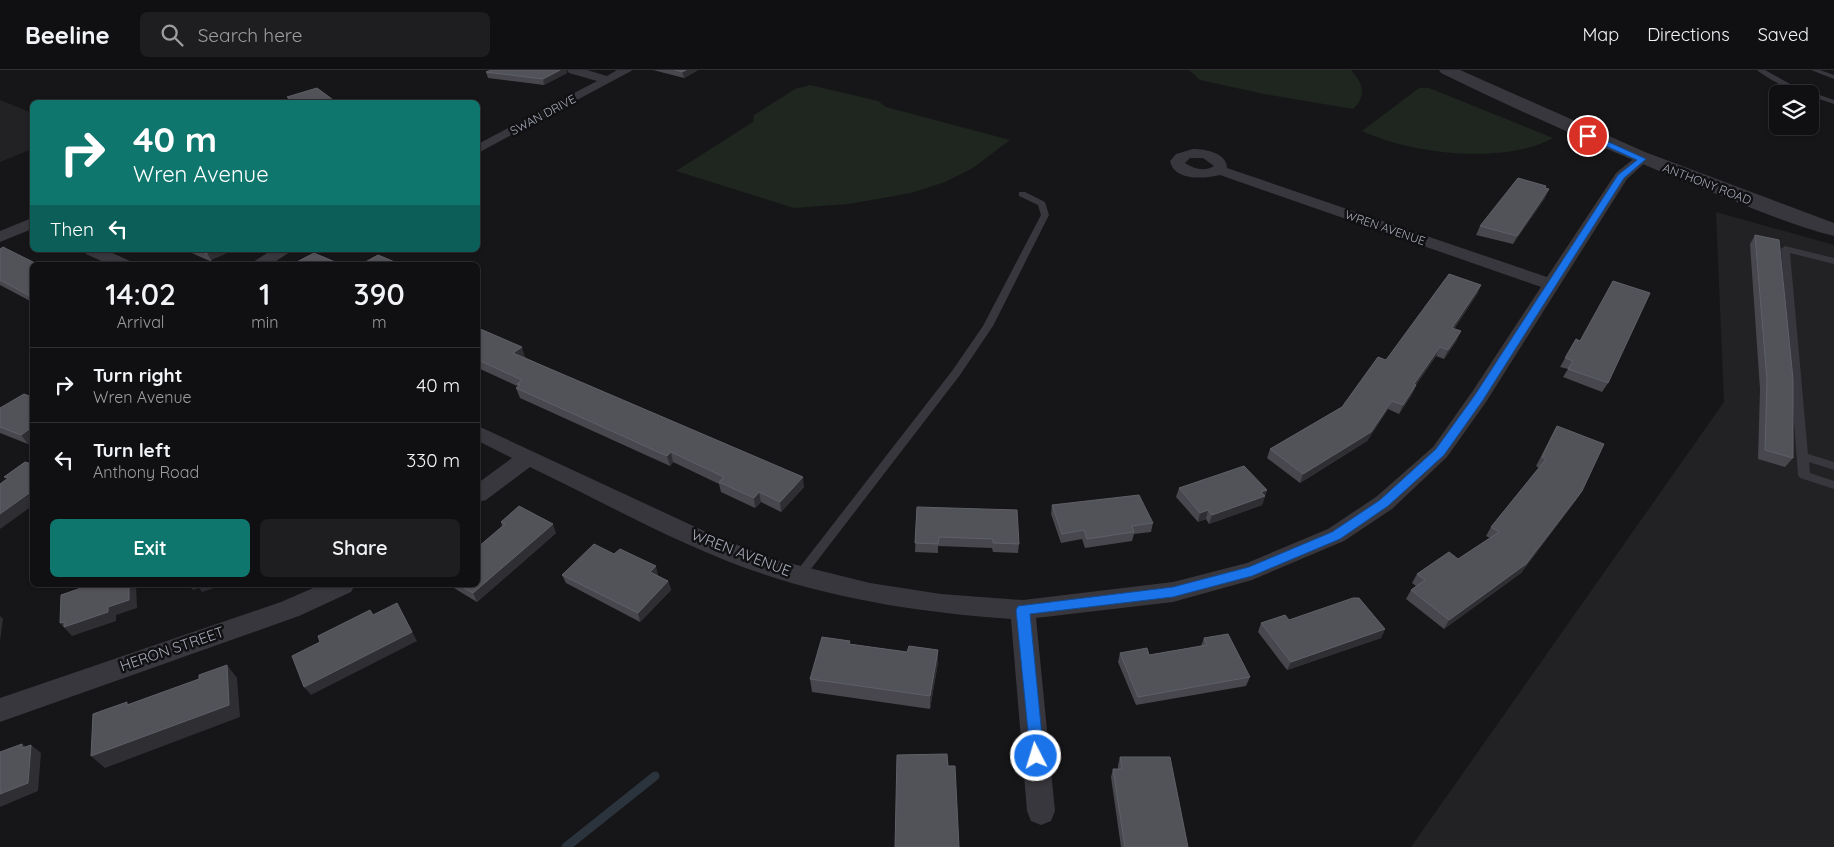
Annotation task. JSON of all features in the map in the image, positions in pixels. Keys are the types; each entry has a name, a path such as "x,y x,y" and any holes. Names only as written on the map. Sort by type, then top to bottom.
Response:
{"street":[{"name":"SWAN DRIVE","path":"573,70 608,80"},
{"name":"SWAN DRIVE","path":"480,148 627,70"},
{"name":"ANTHONY ROAD","path":"1447,70 1642,159 1759,204 1834,230"},
{"name":"WREN AVENUE","path":"480,434 709,543 769,567 870,593 941,604 1023,610 1173,592 1252,571 1336,535 1384,503 1440,452 1479,397 1621,176 1642,159"},
{"name":"WREN AVENUE","path":"1219,170 1550,284"},
{"path":"0,237 30,225"},
{"path":"96,252 118,262"},
{"path":"263,262 282,252"},
{"path":"480,493 528,457"},
{"name":"HERON STREET","path":"0,710 290,609 339,587"},
{"path":"1023,610 1041,811"}],"lane":[{"path":"1760,70 1792,87 1834,102"},
{"path":"1814,70 1834,77"},
{"path":"800,575 956,373 988,326 1045,215 1042,204 1022,194"},
{"path":"1834,261 1785,250 1804,475 1834,484"},
{"path":"1802,456 1834,466"}],"shaded area":[{"path":"1189,70 1351,70 1361,85 1362,94 1353,109 1264,94 1200,80"},
{"path":"810,85 878,101 886,107 1010,140 973,168 945,182 911,193 849,204 794,208 676,171 753,122 754,115 795,89"},
{"path":"1419,88 1429,88 1553,138 1510,152 1484,154 1458,153 1406,146 1362,131"},
{"path":"0,100 30,112 30,150 0,162"},
{"path":"1716,212 1834,245 1834,847 1411,847 1724,402"}],"building":[{"path":"491,70 560,70 543,79 486,72"},
{"path":"317,88 333,100 292,100 287,97"},
{"path":"1518,178 1546,186 1545,188 1549,189 1517,236 1480,226"},
{"path":"1755,235 1779,240 1793,379 1793,458 1765,450 1767,380"},
{"path":"3,247 33,262 30,262 30,296 0,280 0,249"},
{"path":"314,253 335,262 297,262"},
{"path":"378,255 395,262 365,262"},
{"path":"1449,274 1481,285 1452,328 1461,331 1448,350 1440,347 1414,384 1416,385 1403,405 1392,401 1371,432 1303,474 1270,449 1342,407 1378,357 1386,360"},
{"path":"1613,281 1650,293 1608,383 1568,369 1573,361 1565,358 1576,339 1580,341"},
{"path":"480,329 522,347 513,353 803,477 780,502 759,492 754,498 719,482 724,477 671,452 667,456 516,388 520,385 517,384 522,380 480,361"},
{"path":"24,394 30,396 30,428 21,435 0,427 0,408"},
{"path":"1557,426 1604,444 1582,491 1526,564 1449,620 1411,590 1425,580 1417,574 1449,552 1458,559 1499,532 1491,527 1546,459 1542,457"},
{"path":"25,462 30,463 30,492 0,514 0,484 8,478 4,477"},
{"path":"1244,466 1267,490 1261,492 1265,496 1212,515 1208,510 1200,513 1179,488"},
{"path":"1139,495 1153,523 1132,526 1134,532 1087,539 1084,530 1062,534 1052,505"},
{"path":"519,506 553,524 480,587 480,545 505,524 501,522"},
{"path":"917,507 1017,510 1019,544 993,543 993,539 939,537 938,544 915,543"},
{"path":"594,544 614,554 620,549 656,566 650,572 668,581 638,613 562,575"},
{"path":"84,587 129,587 129,600 108,607 108,612 64,627 64,622 60,623 61,595"},
{"path":"462,587 480,587 473,593"},
{"path":"1353,598 1359,598 1385,629 1291,662 1261,623 1285,615 1289,620"},
{"path":"397,603 412,632 304,687 292,656 320,642 318,636 370,610 373,615"},
{"path":"1228,634 1250,677 1138,697 1120,653 1147,648 1149,655 1207,645 1204,638"},
{"path":"822,637 850,641 849,644 907,652 909,646 938,650 930,696 810,679"},
{"path":"227,665 229,705 91,756 93,714 127,702 127,705 199,679 199,675"},
{"path":"22,744 22,748 31,745 28,783 0,794 0,752"},
{"path":"947,754 948,766 955,766 959,847 895,847 897,755"},
{"path":"1120,757 1170,757 1188,847 1125,847 1113,769 1122,769"}],"waterway":[{"path":"566,847 655,776"}],"route":[{"path":"1036,756 1023,610 1173,592 1252,571 1336,535 1384,503 1440,452 1479,397 1621,176 1642,159 1588,136"}]}
